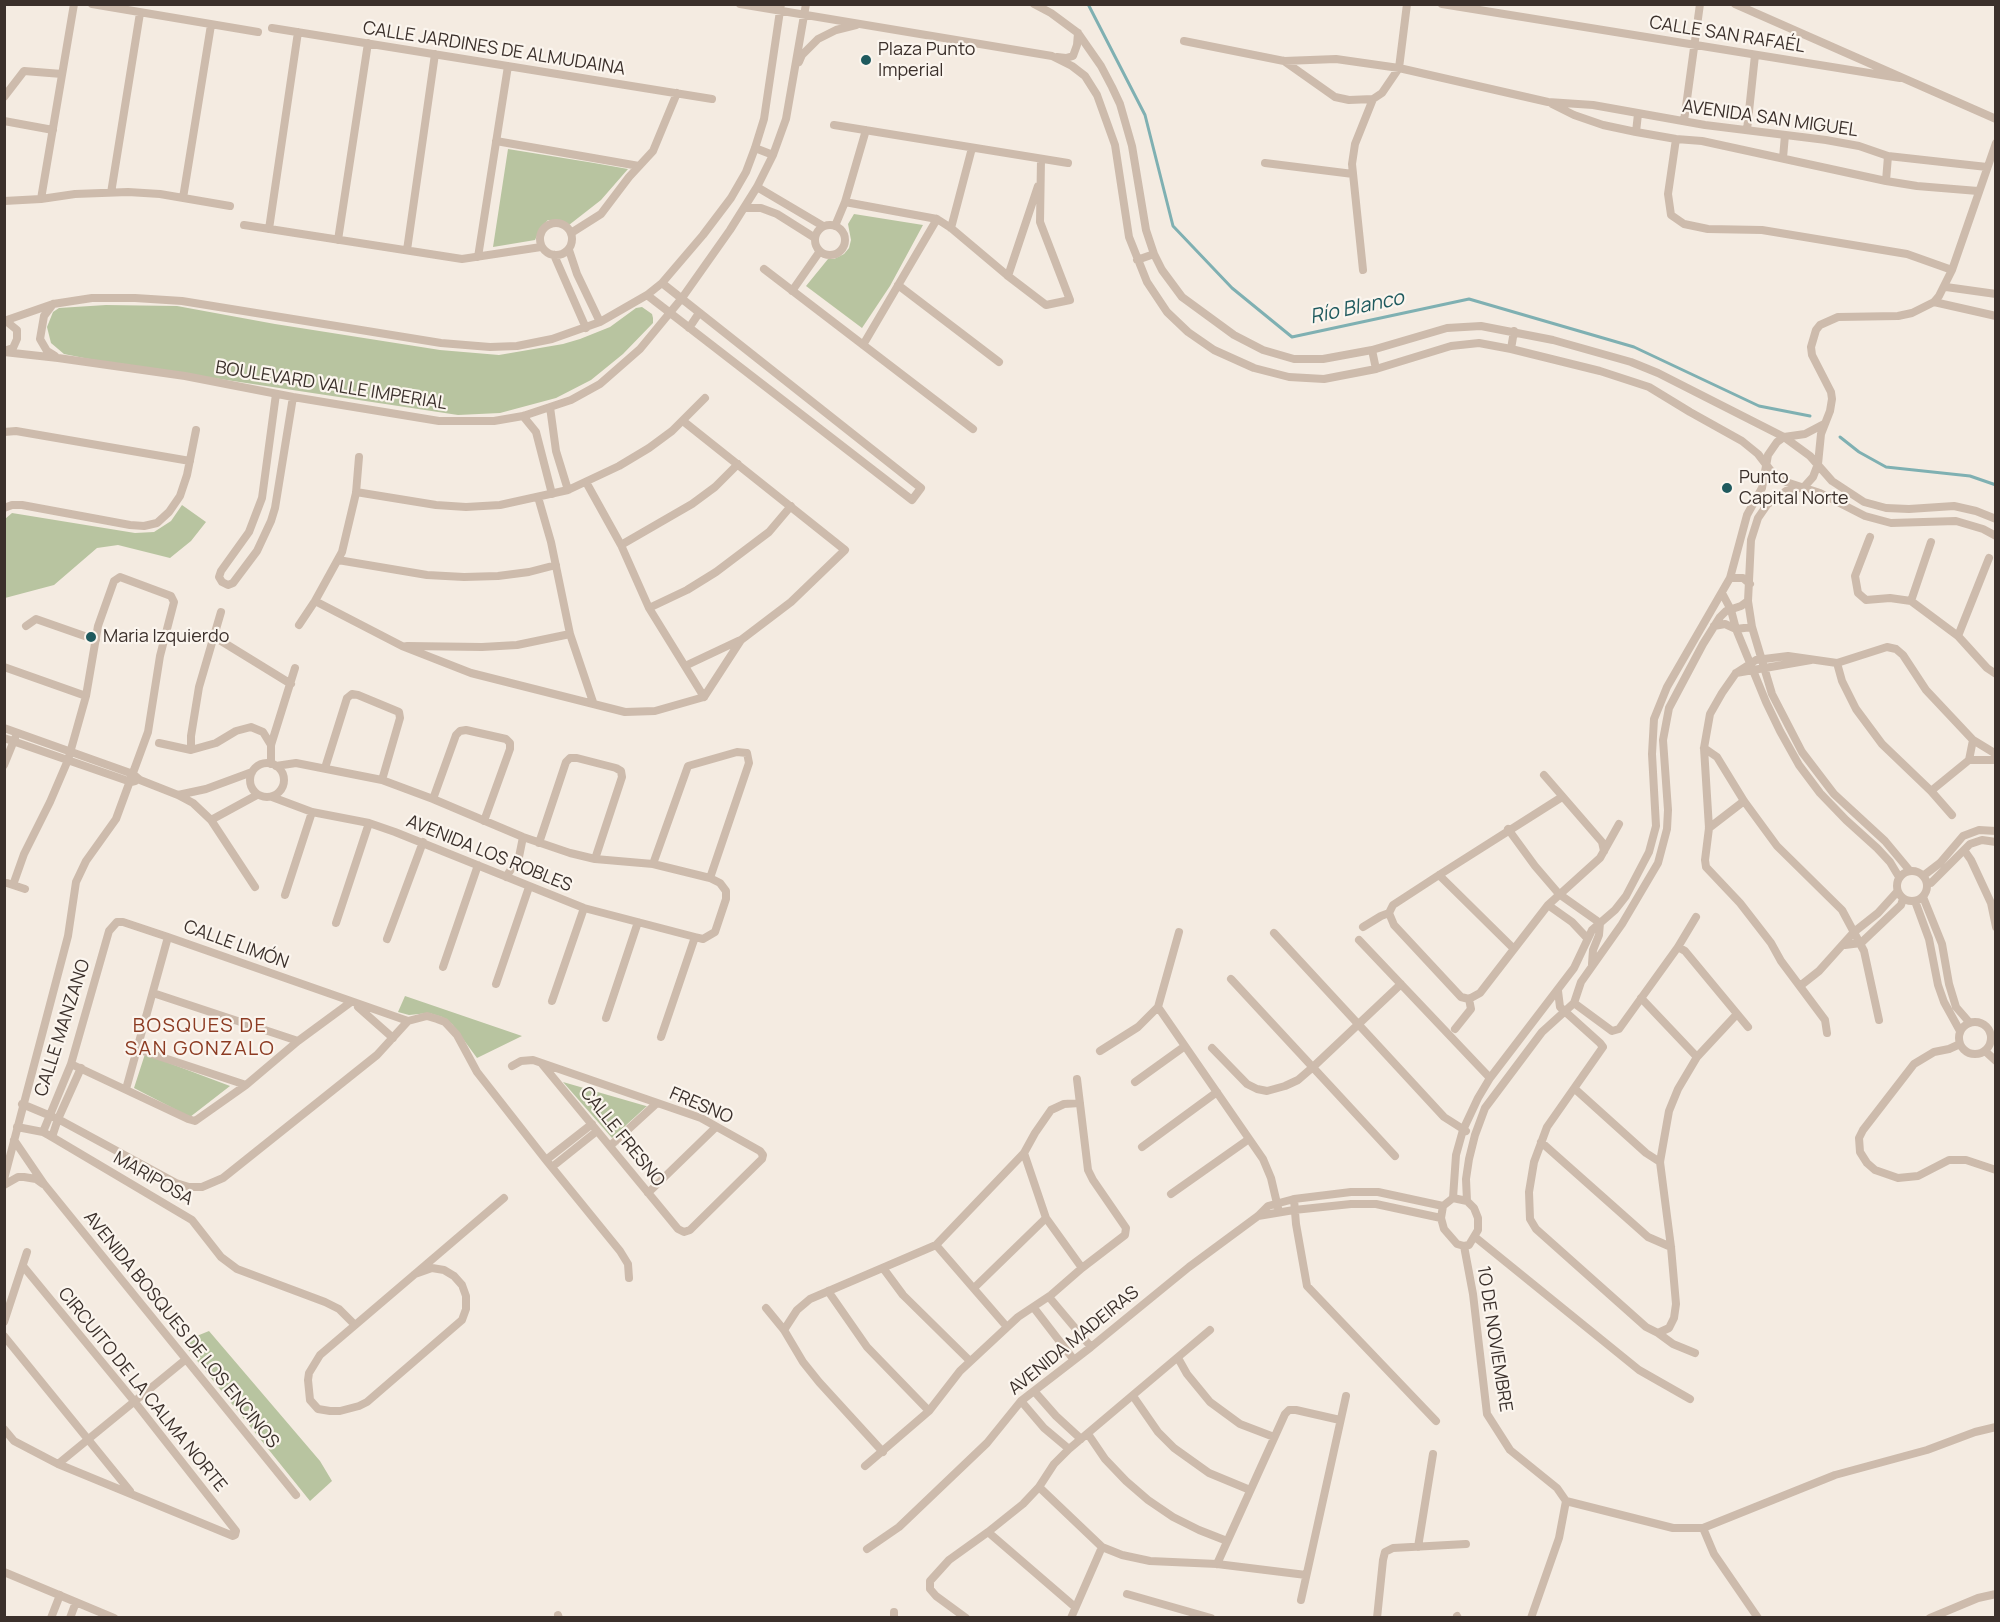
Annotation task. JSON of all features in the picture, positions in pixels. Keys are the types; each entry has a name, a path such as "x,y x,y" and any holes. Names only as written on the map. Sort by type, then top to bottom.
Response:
{"street":[{"path":"41,199 74,4"},
{"path":"92,4 258,32"},
{"path":"740,4 781,8 804,15 1066,58 1073,56 1078,33"},
{"name":"BOULEVARD VALLE IMPERIAL","path":"4,352 185,376 276,394 439,421 494,421 523,416 571,400 600,384 640,349 682,298 745,208 773,154 786,119 806,4"},
{"path":"1034,4 1051,13 1078,33 1101,66 1120,104 1132,146 1146,230 1154,255 1162,270 1182,297 1234,335 1263,350 1294,359 1323,359 1372,350 1412,336 1447,328 1481,326 1553,340 1630,362 1658,373 1784,437 1802,449 1833,481 1864,502 1886,508 1954,506 1976,510 1995,519"},
{"path":"1284,61 1335,97 1348,100 1373,99 1382,93 1399,68 1407,4"},
{"name":"CALLE SAN RAFAÉL","path":"1442,4 1900,78"},
{"path":"1684,122 1700,4"},
{"path":"1736,4 1995,119"},
{"path":"5,321 53,304 92,298 135,298 182,301 429,341 490,347 517,346 552,339 586,328 647,295 662,283 703,236 731,198 746,172 755,148 769,94 781,8"},
{"path":"111,193 140,13"},
{"path":"793,75 802,55 818,39 836,30 860,24"},
{"path":"183,198 212,25"},
{"name":"CALLE JARDINES DE ALMUDAINA","path":"272,28 712,99"},
{"path":"269,229 298,32"},
{"name":"AVENIDA SAN MIGUEL","path":"1184,41 1284,61 1336,59 1399,68 1548,102 1593,105 1684,122 1859,146 1888,156 1987,167"},
{"path":"338,240 368,44"},
{"path":"407,250 435,54"},
{"path":"1747,130 1755,55"},
{"path":"1052,56 1072,66 1085,76 1097,95 1115,145 1129,237 1147,282 1167,312 1188,332 1214,350 1254,368 1289,377 1324,378 1376,369 1451,346 1479,344 1511,349 1600,371 1649,387 1742,441 1766,463 1771,471 1786,482 1804,487 1876,520 1891,523 1956,521 1983,529 1995,536"},
{"path":"478,257 508,66"},
{"path":"4,97 24,70 62,74"},
{"path":"571,233 601,214 653,151 677,93"},
{"path":"1363,270 1353,174 1355,144 1373,99"},
{"name":"AVENIDA SAN MIGUEL","path":"1548,102 1574,115 1603,125 1636,132 1702,141 1917,186 1978,191"},
{"path":"1636,132 1638,114"},
{"path":"4,121 53,130"},
{"path":"834,125 1068,163"},
{"path":"1702,141 1705,125"},
{"path":"835,226 845,202 866,130"},
{"path":"1783,158 1785,135"},
{"path":"1676,139 1668,194 1671,215 1684,224 1708,229 1762,230 1907,254 1952,270"},
{"path":"496,141 639,166"},
{"path":"1910,871 1885,841 1834,794 1802,752 1777,705 1752,627 1748,601 1751,540 1758,518 1767,505 1786,491 1804,487 1813,477 1818,464 1824,424 1830,411 1831,392 1812,355 1813,337 1820,325 1838,317 1898,316 1912,313 1934,302 1946,287 1995,142"},
{"path":"755,148 773,154"},
{"path":"951,228 972,148"},
{"path":"1886,180 1888,156"},
{"path":"845,202 937,219 1046,305 1070,300 1040,222 1041,159"},
{"path":"1265,164 1353,174"},
{"path":"1008,276 1040,179"},
{"path":"757,187 823,226 835,226 844,235 843,248 832,255 820,251"},
{"path":"5,200 41,199 75,194 160,194 230,206"},
{"path":"777,214 783,202"},
{"path":"745,208 761,208 777,214 815,238 820,251"},
{"path":"863,345 937,219"},
{"path":"558,223 566,226 571,233 572,242 568,250 562,254 546,253 541,246 539,238 542,230 549,224 558,223"},
{"path":"244,225 462,259 541,246"},
{"path":"815,238 816,233 823,226"},
{"path":"568,250 600,322"},
{"path":"792,291 820,251"},
{"path":"554,255 586,328"},
{"path":"1137,260 1154,255"},
{"path":"764,269 973,429"},
{"path":"647,295 912,500 921,488 808,401 662,283"},
{"path":"898,285 999,362"},
{"path":"1946,287 1993,294"},
{"path":"574,300 587,294"},
{"path":"1934,302 1994,316"},
{"path":"53,304 44,316 40,339 47,351 58,358"},
{"path":"689,328 699,313"},
{"path":"4,352 12,348 17,339 17,330 5,321"},
{"path":"1511,349 1514,331"},
{"path":"1372,350 1376,369"},
{"path":"276,394 262,498 249,532 221,571 219,577 228,585 233,583 257,550 271,521 293,397"},
{"path":"356,492 436,506 466,507 500,505 568,490 619,466 649,448 683,421 705,398"},
{"path":"797,413 808,401"},
{"path":"550,407 556,451 568,490"},
{"path":"523,416 536,432 552,494"},
{"path":"683,421 846,550 791,602 741,640 685,666"},
{"path":"1453,1198 1467,1201 1474,1208 1478,1218 1478,1230 1469,1245 1457,1244 1444,1229 1441,1218 1443,1206 1453,1198 1456,1155 1463,1130 1490,1078 1574,968 1587,938 1616,910 1626,896 1653,842 1656,826 1652,754 1654,720 1666,687 1730,578 1747,515 1762,488 1766,463 1772,448 1784,437 1805,434 1824,424"},
{"path":"4,508 12,505 22,506 137,526 157,524 180,496 188,475 196,430"},
{"path":"4,432 16,431 190,461"},
{"path":"299,625 338,560 350,525 359,457"},
{"path":"621,545 692,504 715,487 738,464"},
{"path":"586,482 621,545 650,608 704,697"},
{"path":"538,497 556,565 570,634 593,702"},
{"path":"650,608 687,590 733,560 769,532 791,506"},
{"path":"1870,537 1855,576 1858,593 1866,600 1890,598 1911,601 1958,636 1995,674"},
{"path":"1911,601 1931,542"},
{"path":"1958,636 1989,558"},
{"path":"338,560 427,575 464,577 519,574 556,565"},
{"path":"4,1179 68,936 76,882 86,861 116,819 135,779 152,715 158,669 174,599 120,577 116,579 103,612 86,696 70,756 10,884 25,889"},
{"path":"1730,578 1743,579 1750,584"},
{"path":"1722,593 1780,731 1799,765 1820,793 1890,862 1899,877"},
{"path":"315,601 402,646 471,673 626,711 655,711 704,697 741,640"},
{"path":"1467,1201 1466,1179 1475,1135 1485,1108 1542,1032 1574,1003 1581,982 1622,924 1658,863 1665,837 1668,810 1663,754 1666,722 1675,695 1723,613 1748,601"},
{"path":"191,750 190,736 199,687 221,612"},
{"path":"26,626 36,619 96,640"},
{"path":"1714,626 1725,624 1736,628 1752,627"},
{"path":"402,646 482,648 517,645 570,634"},
{"path":"213,636 291,684"},
{"path":"1827,1033 1825,1020 1781,961 1771,943 1706,867 1709,828 1704,748 1710,714 1736,673 1763,663 1790,665 1814,659 1837,663 1887,647 1904,655 1926,690 1973,740 1995,754"},
{"path":"1837,663 1842,681 1856,709 1882,744 1931,791 1952,815"},
{"path":"4,667 86,696"},
{"path":"271,745 296,668"},
{"path":"325,768 347,698 352,694 358,695 399,712 400,718 382,780"},
{"path":"159,743 191,750 216,743 237,731 251,727 263,732 271,745 274,765"},
{"path":"4,728 15,737 135,779 193,803 211,820 255,887"},
{"path":"433,799 456,735 460,731 466,730 506,739 510,743 510,748 484,821"},
{"path":"4,738 15,737"},
{"path":"4,765 15,737"},
{"path":"1969,760 1973,740"},
{"path":"1704,748 1717,757 1744,801 1776,846 1842,910 1861,943 1879,1020"},
{"path":"653,864 688,766 738,752 747,753 749,763 710,878 720,883 726,891 726,899 715,932 703,939 695,937 661,1037"},
{"path":"539,843 566,762 570,758 616,768 621,771 622,777 595,859"},
{"path":"1931,791 1969,760 1995,760"},
{"name":"AVENIDA LOS ROBLES","path":"274,765 296,763 382,780 539,843 595,859 653,864 710,878"},
{"path":"178,795 206,789 252,772 262,764 274,765 284,774 282,791 272,797 264,798 257,795 250,784 252,772"},
{"path":"1544,775 1602,842 1604,851"},
{"path":"211,820 257,795"},
{"name":"AVENIDA LOS ROBLES","path":"272,797 312,812 369,823 423,842 584,908 695,937"},
{"path":"1363,927 1389,913 1393,905 1508,829 1562,797"},
{"path":"1709,828 1744,801"},
{"path":"285,895 312,812"},
{"path":"336,923 369,823"},
{"path":"1389,913 1394,925 1461,997 1470,999 1480,993 1548,905 1600,858 1619,824"},
{"path":"1508,829 1559,894 1600,923"},
{"path":"1925,879 1963,836 1979,830 1995,831"},
{"path":"507,878 519,857 523,837"},
{"path":"1845,945 1861,943 1901,905 1896,885 1899,877 1910,871 1918,872 1931,883 1964,850 1977,841 1995,842"},
{"path":"387,939 423,842"},
{"path":"1964,850 1991,903 1995,927"},
{"path":"443,967 478,865"},
{"path":"1438,875 1513,948"},
{"path":"1919,899 1927,891 1925,879"},
{"path":"496,984 529,887"},
{"path":"1800,986 1819,971 1845,945 1854,932 1900,896 1919,899"},
{"path":"1919,899 1942,944 1949,984 1956,1007 1969,1022 1982,1023 1990,1032 1989,1045 1985,1051 1978,1054 1971,1054 1959,1044 1960,1031 1944,1002 1938,985 1919,899"},
{"path":"1548,905 1572,922 1587,938"},
{"path":"552,1001 584,908"},
{"path":"1572,922 1581,911"},
{"path":"1574,1003 1612,1031 1616,1030 1641,998 1696,917"},
{"name":"CALLE LIMÓN","path":"110,931 117,922 123,922 408,1021"},
{"path":"606,1018 638,922"},
{"path":"1592,964 1600,923"},
{"name":"CALLE MANZANO","path":"52,1137 54,1118 110,931"},
{"path":"1100,1051 1138,1027 1158,1007 1179,932"},
{"path":"1274,933 1444,1117 1475,1135"},
{"path":"126,1089 168,937"},
{"path":"1359,940 1490,1078"},
{"path":"1677,947 1685,951 1748,1027"},
{"path":"1231,979 1395,1156"},
{"path":"1212,1048 1247,1084 1267,1091 1285,1086 1298,1080 1313,1067 1401,984"},
{"path":"1558,991 1558,1002 1565,1013 1603,1047 1547,1126 1533,1162 1528,1192 1530,1219 1536,1229 1646,1328 1658,1333 1673,1344 1695,1353"},
{"path":"153,993 298,1041"},
{"path":"1641,998 1697,1057"},
{"path":"1455,1029 1471,1009 1470,999"},
{"path":"71,1064 188,1119 195,1120 246,1085 298,1041 353,1003"},
{"name":"CALLE LIMÓN","path":"353,1003 393,1038"},
{"path":"1158,1007 1263,1159 1271,1178 1279,1212"},
{"path":"1658,1333 1669,1328 1674,1318 1676,1304 1660,1162 1669,1111 1678,1089 1697,1057 1737,1014"},
{"path":"22,1104 54,1118 176,1183 189,1187 202,1187 223,1178 377,1055 408,1021 427,1016 446,1022 457,1035 477,1072 620,1251 628,1264 629,1278"},
{"path":"1585,1030 1594,1018"},
{"path":"1960,1031 1969,1022"},
{"path":"1959,1044 1934,1052 1914,1064 1863,1130 1859,1138 1860,1152 1875,1170 1898,1178 1918,1176 1940,1163 1959,1159 1995,1170"},
{"path":"1134,1082 1185,1046"},
{"path":"137,1049 246,1085"},
{"path":"1985,1051 1995,1061"},
{"name":"FRESNO","path":"512,1066 525,1060 542,1064 701,1118 760,1151 763,1155 762,1159 690,1230 684,1232 678,1229"},
{"name":"CALLE FRESNO","path":"542,1064 678,1229"},
{"name":"CALLE MANZANO","path":"43,1132 54,1118 81,1068"},
{"path":"865,1466 929,1411 960,1371 1018,1317 1049,1297 1125,1235 1126,1228 1088,1170 1077,1079"},
{"path":"1575,1089 1646,1153 1660,1162"},
{"path":"1142,1147 1217,1092"},
{"path":"610,1146 657,1103"},
{"path":"784,1330 797,1310 810,1299 936,1245 1024,1153 1051,1110 1064,1104 1080,1103"},
{"path":"549,1164 592,1124"},
{"name":"MARIPOSA","path":"17,1127 43,1132 192,1220 221,1257 237,1269 325,1302 339,1309 355,1325"},
{"path":"648,1192 716,1127"},
{"path":"549,1164 597,1131"},
{"path":"1171,1194 1250,1139"},
{"name":"AVENIDA BOSQUES DE LOS ENCINOS","path":"14,1140 44,1184 296,1494"},
{"path":"1541,1142 1648,1237 1671,1248"},
{"path":"1024,1153 1046,1218 1082,1268"},
{"path":"4,1185 18,1177 36,1179 44,1184"},
{"name":"AVENIDA MADEIRAS","path":"867,1549 898,1527 987,1443 1021,1401 1268,1206 1294,1199 1351,1192 1378,1192 1443,1206"},
{"path":"1376,1204 1378,1192"},
{"path":"415,1274 432,1268 444,1270 454,1276 462,1285 466,1296 466,1308 462,1320 367,1402 340,1411 330,1412 318,1409 310,1400 309,1373 320,1355 504,1198"},
{"path":"1294,1199 1307,1286 1436,1421"},
{"name":"AVENIDA MADEIRAS","path":"1258,1216 1351,1204 1376,1204 1441,1218"},
{"path":"974,1288 1046,1218"},
{"path":"1475,1237 1639,1370 1690,1399"},
{"path":"936,1245 1007,1327"},
{"name":"1O DE NOVIEMBRE","path":"1464,1246 1473,1294 1487,1414 1510,1450 1557,1488 1566,1501"},
{"path":"4,1322 27,1252"},
{"name":"CIRCUITO DE LA CALMA NORTE","path":"23,1266 134,1401 236,1531 235,1535 132,1493"},
{"path":"883,1268 903,1295 970,1361"},
{"path":"828,1291 867,1347 929,1411"},
{"path":"1049,1297 1091,1347"},
{"path":"766,1308 784,1330 819,1383 883,1452"},
{"path":"1034,1308 1074,1360"},
{"path":"966,1617 936,1596 930,1589 930,1581 948,1560 988,1532 1039,1487 1054,1464 1069,1449 1210,1330"},
{"path":"4,1336 132,1493"},
{"path":"1178,1358 1198,1389 1217,1408 1240,1424 1274,1437"},
{"path":"58,1464 185,1360"},
{"path":"1034,1391 1056,1416 1085,1436 1105,1459 1148,1500 1190,1526 1227,1541"},
{"path":"1133,1396 1158,1432 1174,1448 1209,1473 1250,1491"},
{"path":"1301,1600 1346,1396"},
{"path":"1021,1401 1044,1428 1069,1449"},
{"path":"1217,1564 1285,1414 1289,1410 1340,1420"},
{"path":"1531,1617 1559,1538 1566,1501 1673,1528 1703,1528 1834,1475 1927,1450 1995,1426"},
{"path":"4,1429 14,1441"},
{"path":"4,1437 58,1464 132,1493"},
{"path":"1418,1547 1433,1454"},
{"path":"1039,1487 1102,1547 1122,1556 1150,1561 1217,1564 1306,1575"},
{"path":"1703,1528 1714,1554 1758,1617"},
{"path":"988,1532 1075,1607"},
{"path":"1377,1617 1385,1552 1393,1548 1466,1544"},
{"path":"1071,1617 1102,1547"},
{"path":"4,1572 114,1617"},
{"path":"1127,1594 1211,1617"},
{"path":"1930,1617 1978,1598 1995,1594"},
{"path":"51,1617 60,1595"},
{"path":"70,1617 76,1602"}],"green space":[{"path":"508,149 628,169 601,200 569,225 560,220 548,220 541,227 535,240 493,247"},
{"path":"854,214 923,225 890,286 862,328 806,286 828,259 844,254 849,248 851,240 848,224"},
{"path":"106,305 177,306 440,350 499,355 580,339 610,327 636,308 642,307 652,314 653,323 623,354 591,380 556,398 500,413 458,415 94,360 64,354 51,343 47,327 53,312 59,308"},
{"path":"182,505 206,522 191,541 170,558 118,545 97,548 54,585 5,598 5,519 12,513 135,533 154,532 171,521"},
{"path":"405,996 522,1036 477,1058 452,1024 442,1017 429,1013 409,1015 398,1012"},
{"path":"145,1054 230,1086 190,1117 134,1088"},
{"path":"563,1082 646,1106 647,1106 612,1138"},
{"path":"209,1331 320,1461 332,1481 310,1501 182,1342"}],"waterway":[{"name":"Río Blanco","path":"1088,4 1145,115 1173,226 1232,288 1292,337 1469,299 1634,347 1759,406 1810,416"},
{"name":"Río Blanco","path":"1840,437 1859,452 1886,467 1970,476 1996,485"}],"place":[{"name":"Plaza Punto Imperial","path":"866,60"},
{"name":"Punto Capital Norte","path":"1727,488"},
{"name":"Maria Izquierdo","path":"91,637"}],"district":[{"name":"BOSQUES DE SAN GONZALO","path":"200,1038"}]}
